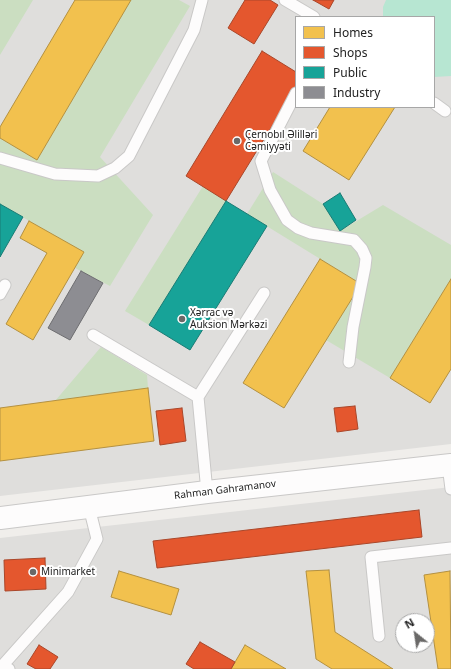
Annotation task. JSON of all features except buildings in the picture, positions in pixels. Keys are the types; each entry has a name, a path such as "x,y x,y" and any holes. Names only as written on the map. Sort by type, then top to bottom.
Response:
{"street":[{"name":"Rahman Gahramanov","path":"0,518 207,492 449,465"}],"lane":[{"path":"0,158 55,174 98,176 115,168 129,156 136,143 194,30 202,0"},
{"path":"285,0 312,16"},
{"path":"295,95 261,161 270,190 287,220 298,228 311,233 354,240 362,249 366,258 353,327 349,362"},
{"path":"435,104 445,111"},
{"path":"207,492 198,397 264,293"},
{"path":"93,335 198,397"},
{"path":"449,465 451,489"},
{"path":"4,666 68,592 97,539 89,507"},
{"path":"379,636 371,557 451,548"}],"shaded area":[{"path":"0,0 451,0 451,444 0,496"},
{"path":"451,487 451,669 0,669 0,538"}],"green space":[{"path":"0,0 33,0 0,55"},
{"path":"131,0 179,0 190,6 100,157 153,215 110,286 75,268 83,252 0,204 0,138 37,160"},
{"path":"386,0 451,0 451,76 435,77 435,16 383,16 383,7"},
{"path":"273,172 323,204 340,231 383,205 451,245 451,279 390,378 326,340 361,284 247,214"},
{"path":"203,186 226,201 149,325 125,311"},
{"path":"101,347 147,375 148,388 55,401"}],"place":[{"name":"Çernobıl Əlilləri Cəmiyyəti","path":"237,141"},
{"name":"Xərrac və Auksion Mərkəzi","path":"182,319"},
{"name":"Minimarket","path":"33,572"}]}
